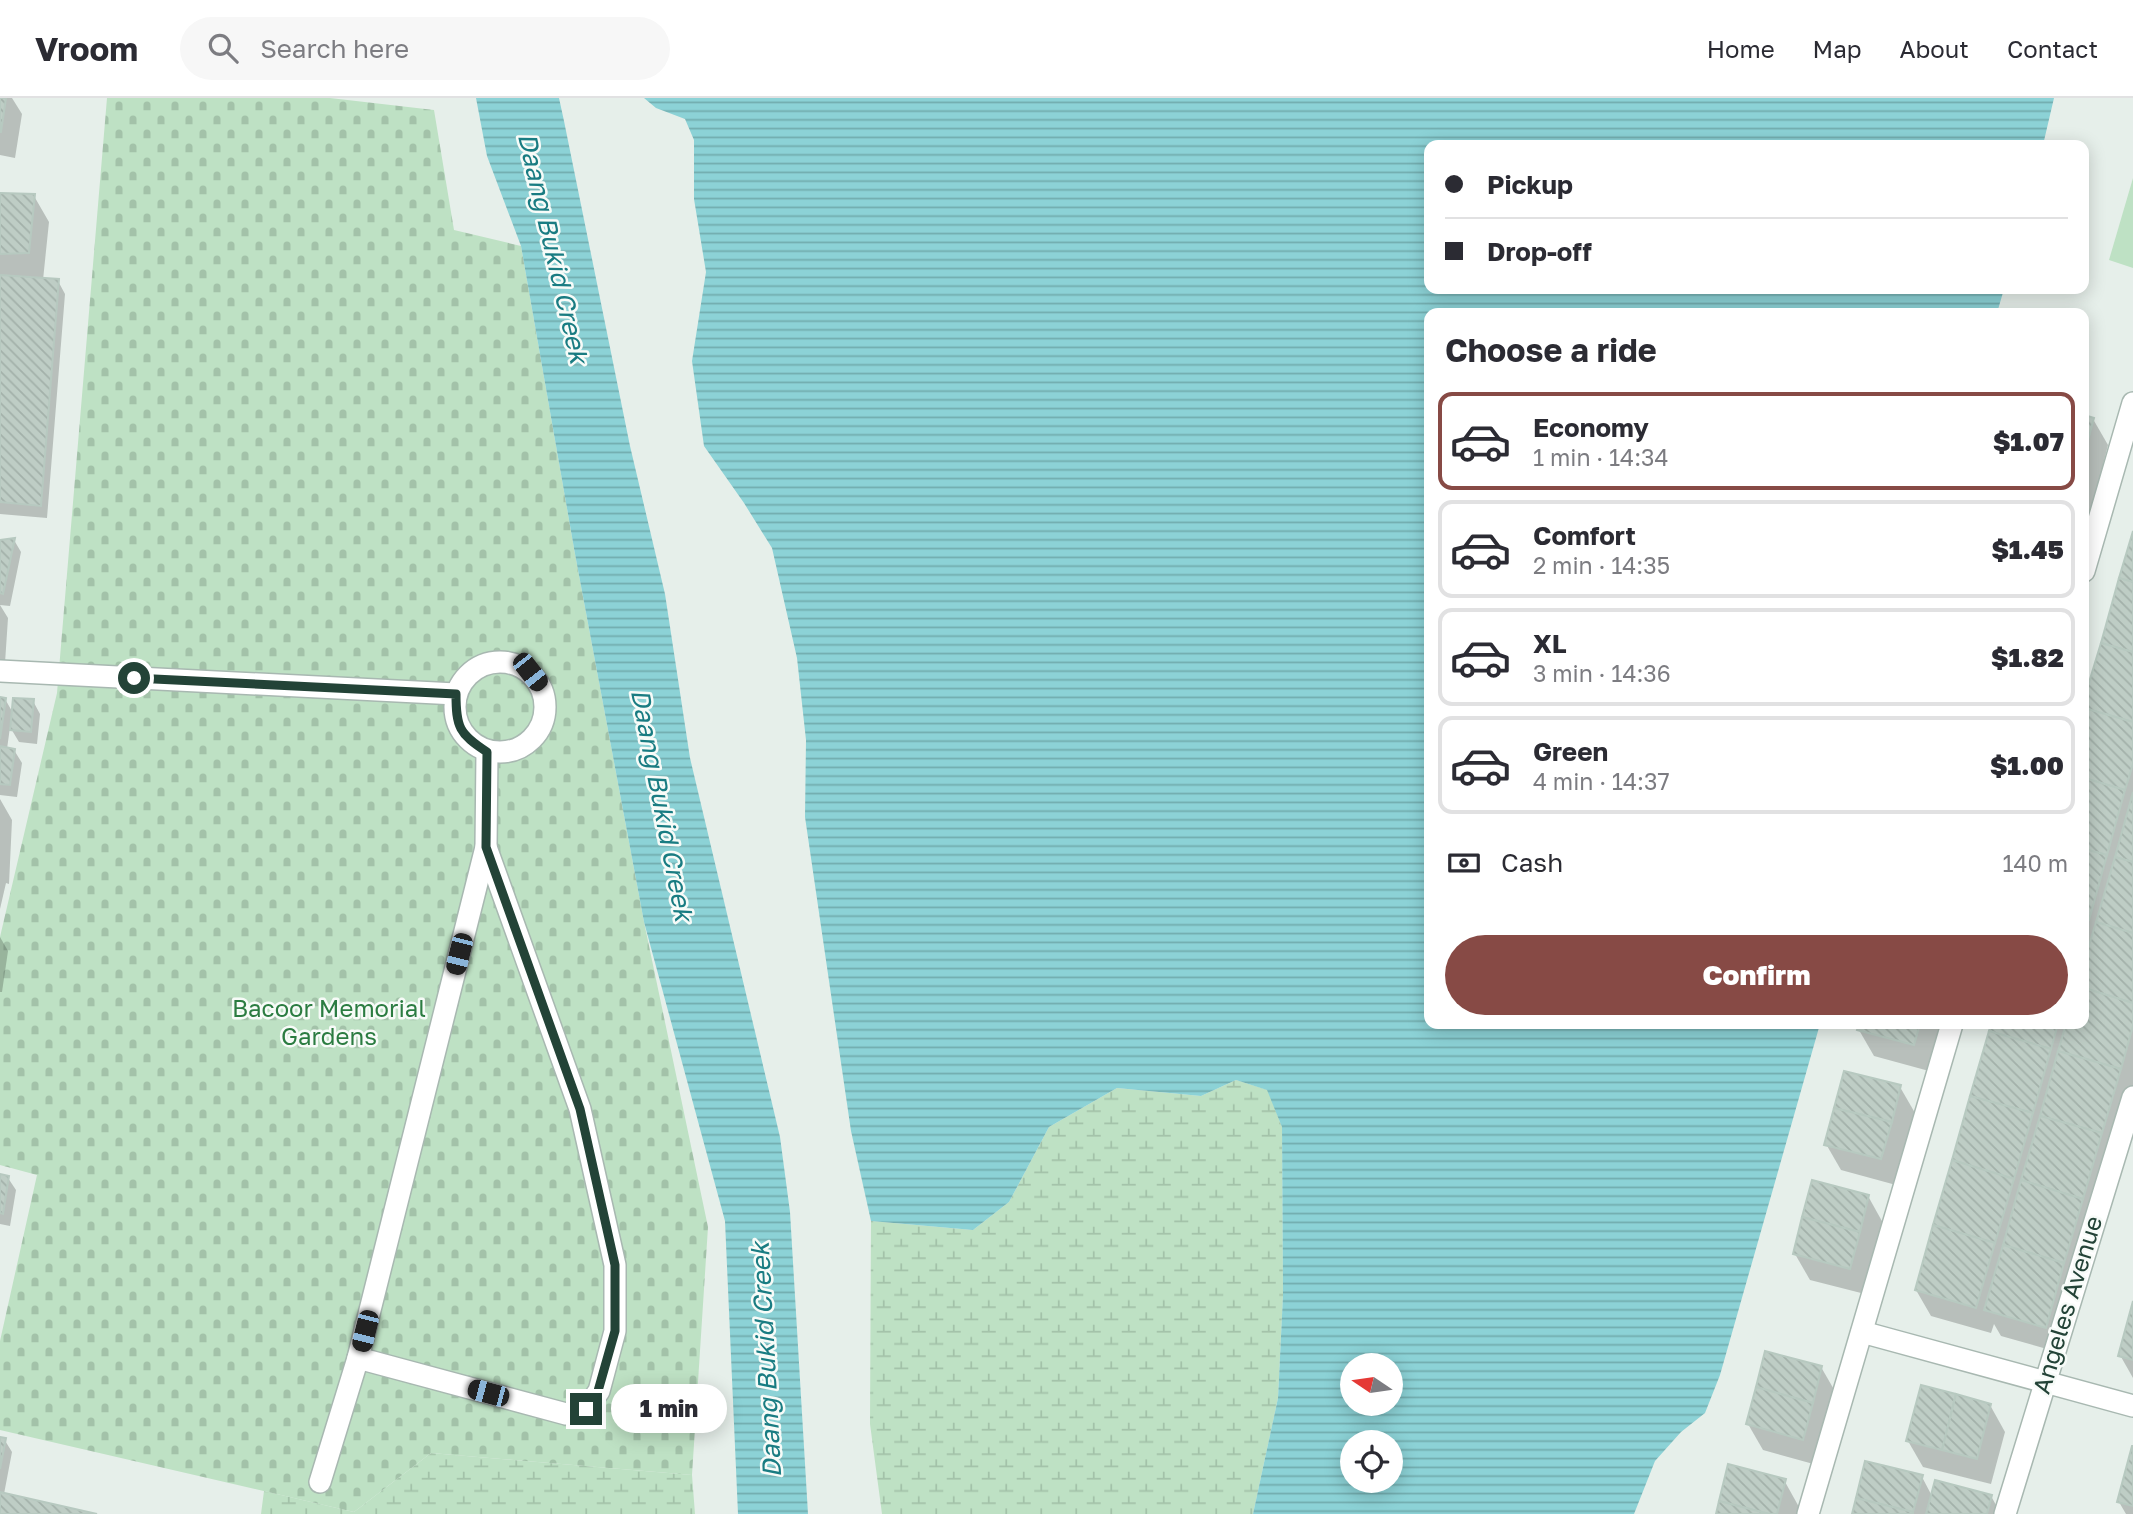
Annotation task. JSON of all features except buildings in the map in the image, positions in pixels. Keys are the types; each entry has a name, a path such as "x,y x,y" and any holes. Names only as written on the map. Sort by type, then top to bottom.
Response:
{"street":[{"path":"2089,553 2133,403"},
{"path":"496,662 514,663 530,672 541,686 546,703 544,721 536,737 522,748 504,753 487,752 467,739 456,718 456,694 465,679 478,667 496,662"},
{"path":"0,671 456,694"},
{"path":"320,1482 358,1358 486,847 487,752"},
{"path":"358,1358 566,1414 586,1409 598,1391 615,1331 615,1265 580,1109 486,847"},
{"path":"1808,1514 1951,1029"},
{"name":"Angeles Avenue","path":"2005,1514 2133,1097"},
{"path":"1862,1332 2133,1406"}],"green space":[{"name":"Bacoor Memorial Gardens","path":"107,98 330,98 434,110 454,230 521,246 644,922 708,1227 692,1475 431,1453 354,1512 0,1430 0,1341 37,1175 0,1165 0,937 57,693"},
{"path":"2133,178 2133,268 2109,260"},
{"path":"1236,1080 1268,1090 1282,1127 1283,1295 1278,1398 1253,1514 882,1514 870,1424 871,1221 973,1230 1009,1202 1049,1127 1117,1088 1201,1096"},
{"path":"431,1453 692,1475 695,1514 261,1514 264,1491 354,1512"}],"water":[{"name":"Daang Bukid Creek","path":"476,98 559,98 630,446 665,594 690,758 780,1137 790,1212 808,1514 738,1514 725,1221 644,922 521,246 487,156"},
{"path":"644,98 2054,98 2044,140 1424,140 1424,294 2003,294 1998,308 1424,308 1424,1029 1819,1029 1720,1375 1705,1413 1681,1432 1655,1461 1634,1514 1253,1514 1278,1398 1283,1295 1282,1127 1267,1090 1236,1080 1201,1096 1117,1088 1049,1127 1009,1202 973,1230 871,1221 851,1131 805,817 806,740 797,658 772,548 704,446 692,361 706,272 694,199 694,140 685,119 656,108"}],"route":[{"path":"134,678 456,694 456,718 467,739 487,752 486,847 580,1109 615,1265 615,1331 598,1391 586,1409"}]}
